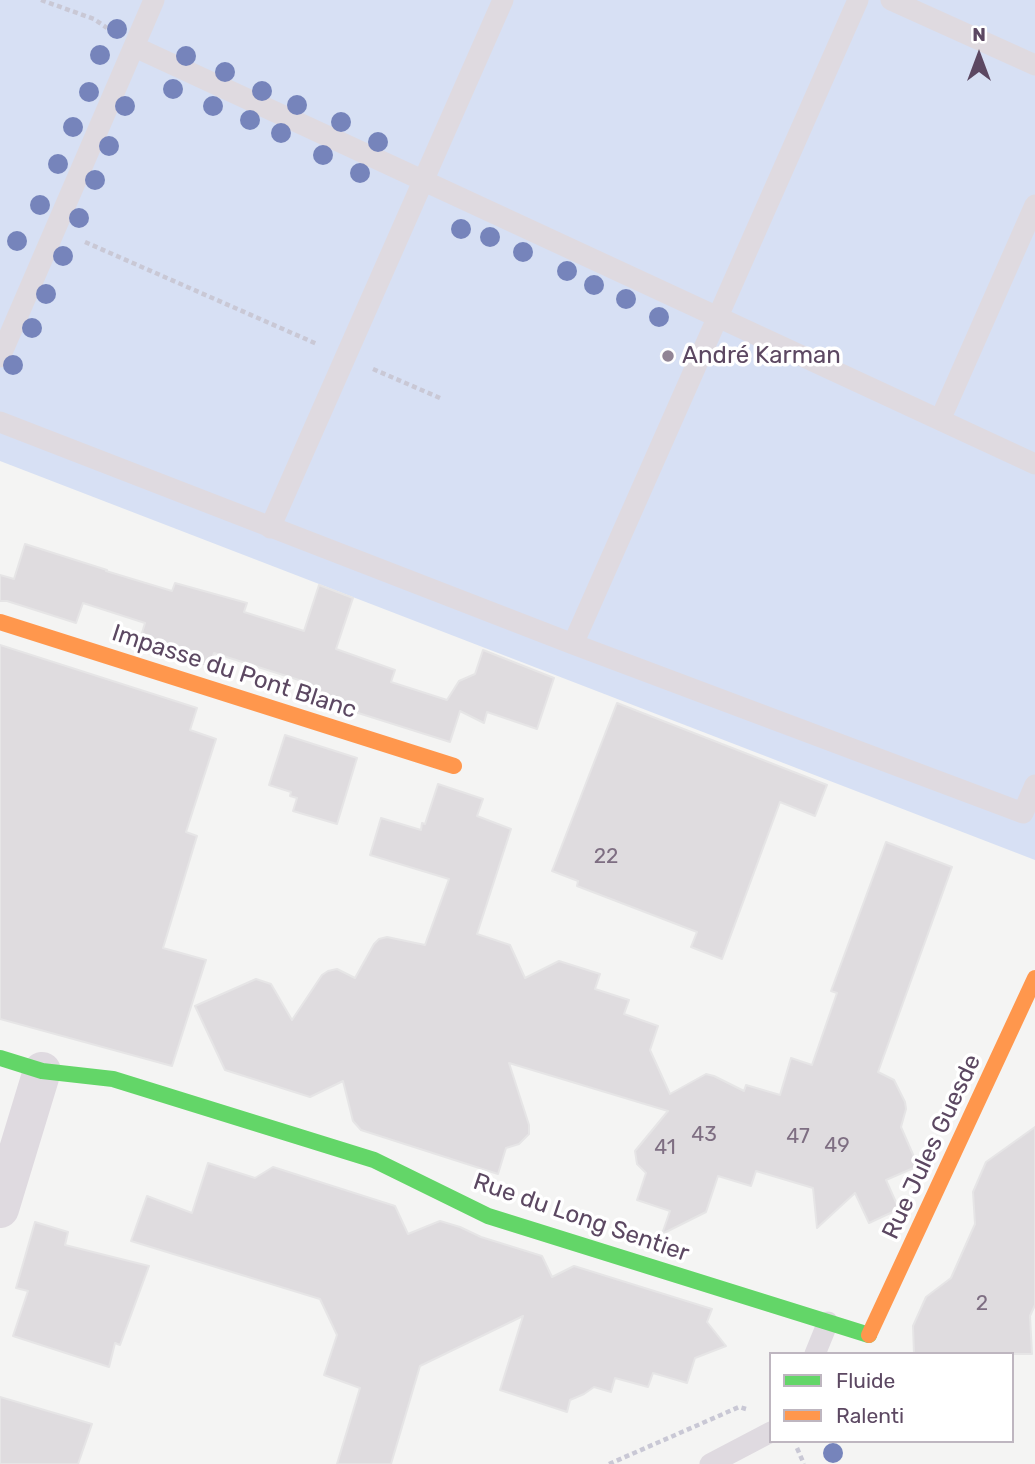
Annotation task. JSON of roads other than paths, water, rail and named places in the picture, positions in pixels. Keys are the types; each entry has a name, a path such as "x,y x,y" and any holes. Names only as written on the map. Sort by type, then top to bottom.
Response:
{"street":[{"name":"Impasse du Pont Blanc","path":"0,622 454,766"},
{"name":"Rue Jules Guesde","path":"869,1335 1033,990"},
{"name":"Rue du Long Sentier","path":"0,1058 42,1071 113,1079 374,1160 488,1216 869,1335"},
{"path":"0,1209 42,1071"}],"lane":[{"path":"0,357 154,0"},
{"path":"270,528 503,0"},
{"path":"573,644 858,0"},
{"path":"891,0 1035,65"},
{"path":"135,47 1035,464"},
{"path":"940,421 1035,205"},
{"path":"0,422 573,644 1023,813 1035,786"},
{"path":"816,1352 828,1322"},
{"path":"710,1464 769,1433"}],"place":[{"name":"André Karman","path":"668,356"}]}
